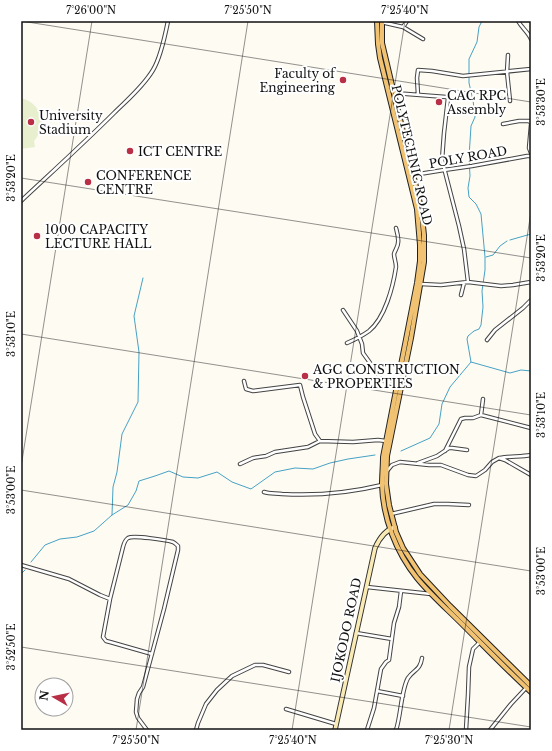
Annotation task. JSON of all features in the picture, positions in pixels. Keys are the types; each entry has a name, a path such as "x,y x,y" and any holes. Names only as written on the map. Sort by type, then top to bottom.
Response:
{"main road":[{"name":"POLYTECHNIC ROAD","path":"379,21 395,109"},
{"name":"POLYTECHNIC ROAD","path":"379,21 379,51 411,176 421,208 424,235 424,262 396,384 383,457 382,485 384,505 393,527"},
{"name":"POLYTECHNIC ROAD","path":"419,284 411,338 388,450 386,471 387,497 394,532 399,549 414,574 425,587 531,692"},
{"name":"IJOKODO ROAD","path":"335,730 375,548 379,540 393,527"},
{"name":"POLYTECHNIC ROAD","path":"394,532 420,574 531,686"},
{"path":"383,536 394,532"}],"street":[{"path":"21,201 101,126 142,85 153,71 156,64 166,34 168,21"},
{"path":"379,21 403,27 423,39"},
{"path":"403,27 407,21"},
{"path":"518,21 520,25 528,32 531,39"},
{"path":"508,55 507,72 510,101"},
{"path":"418,95 418,70 463,76 531,69"},
{"path":"393,93 448,97 442,160 464,249 468,282"},
{"path":"503,124 529,121 531,124 529,148 531,154"},
{"name":"POLY ROAD","path":"411,176 531,154"},
{"path":"347,343 369,331 378,322 388,299 396,264 394,256 399,242 396,228"},
{"path":"419,284 441,285 468,282 494,286 512,286 531,282"},
{"path":"460,295 464,283"},
{"path":"487,340 495,330 531,300"},
{"path":"343,310 357,331 363,353 381,379 388,383 396,384"},
{"path":"244,382 246,389 253,391 300,385 315,434 320,441"},
{"path":"481,415 483,399"},
{"path":"444,451 461,419 473,418 481,415 531,428"},
{"path":"240,464 275,452 308,447 320,441 386,441"},
{"path":"416,463 437,456 449,448 467,450"},
{"path":"386,471 392,465 400,462 441,465 476,476 499,458 531,455"},
{"path":"499,458 531,475"},
{"path":"264,492 299,495 339,493 368,489 382,485"},
{"path":"391,514 434,504 469,506"},
{"path":"147,730 138,718 136,709 139,694 143,687 152,654 164,609 178,546 172,542 150,538 132,537 125,541 123,546 103,636 106,641 152,654"},
{"path":"21,565 69,579 110,599"},
{"path":"366,586 401,592 433,594"},
{"path":"367,730 374,708 381,669 389,660 394,623 399,607 401,592"},
{"path":"356,633 392,639"},
{"path":"466,730 469,667 472,651 480,642"},
{"path":"396,730 407,680 419,668 422,658"},
{"path":"196,730 206,704 217,690 232,676 254,665 263,665 289,672"},
{"path":"490,730 526,688"},
{"path":"377,691 403,696"},
{"path":"286,709 336,724"}],"green space":[{"name":"University Stadium","path":"21,98 34,105 41,116 42,122 41,129 34,141 35,147 21,149"}],"waterway":[{"path":"401,451 430,438 439,424 442,404 450,387 471,362 467,339 468,336 479,329 481,325 483,307 482,291 485,270 481,214 476,204 469,197 468,188 470,176 469,157 471,126 475,117 469,83 469,59 477,42 479,27 482,21"},
{"path":"510,240 531,234"},
{"path":"486,257 493,255 500,246 507,241"},
{"path":"112,515 113,487 117,472 122,434 138,402 139,352 134,316 143,278"},
{"path":"471,362 510,373 521,370 531,371"},
{"path":"31,562 45,545 60,539 77,537 94,531 112,515 128,505 136,491 139,481 169,471 183,477 198,478 217,472 232,482 251,489 275,472 295,468 313,469 330,463 375,455"},
{"path":"21,574 25,570"}],"place":[{"name":"Faculty of Engineering","path":"343,80"},
{"name":"CAC RPC Assembly","path":"439,102"},
{"name":"University Stadium","path":"31,122"},
{"name":"ICT CENTRE","path":"130,151"},
{"name":"CONFERENCE CENTRE","path":"88,182"},
{"name":"1000 CAPACITY LECTURE HALL","path":"37,236"},
{"name":"AGC CONSTRUCTION & PROPERTIES","path":"305,376"}]}
